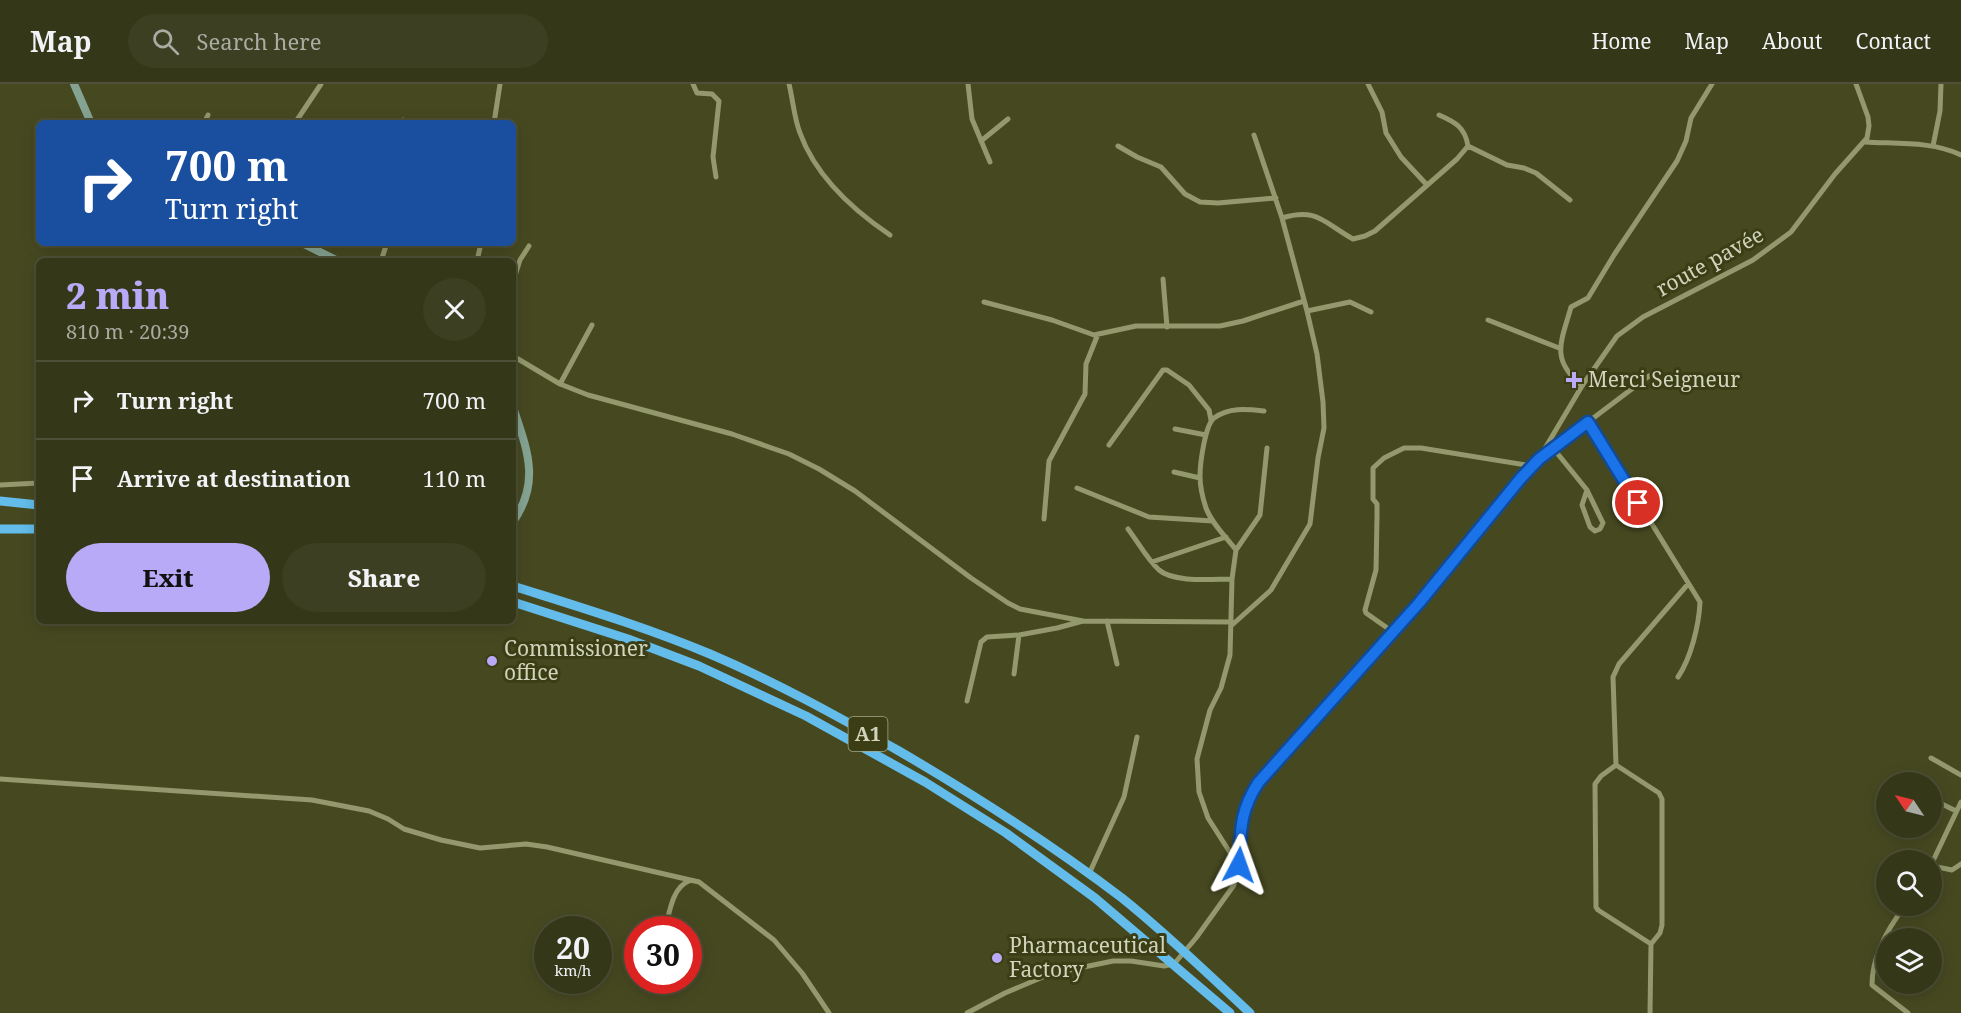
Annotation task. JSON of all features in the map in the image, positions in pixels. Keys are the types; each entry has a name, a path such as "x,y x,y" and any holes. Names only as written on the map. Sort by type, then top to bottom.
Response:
{"highway":[{"path":"0,501 36,505"},
{"path":"0,529 36,529"},
{"name":"A1","path":"516,587 655,633 707,653 819,705 962,788 1089,874 1185,951 1250,1013"},
{"name":"A1","path":"516,603 628,639 699,666 816,721 925,782 1006,833 1095,898 1230,1013"}],"street":[{"path":"74,84 90,120"},
{"path":"495,120 500,84"},
{"path":"693,84 697,93 712,94 719,100 713,157 716,177"},
{"path":"789,84 800,133 815,162 852,206 890,235"},
{"path":"968,84 972,119 990,162"},
{"path":"1368,84 1382,112 1386,133 1401,157 1427,185"},
{"path":"1582,386 1568,374 1559,348 1571,308 1588,298 1677,162 1686,141 1691,118 1712,84"},
{"path":"1856,84 1869,126 1865,142 1933,146 1949,149 1961,155"},
{"path":"1933,146 1940,111 1941,84"},
{"path":"297,120 318,85"},
{"path":"206,120 208,115"},
{"path":"1282,218 1298,213 1310,214 1353,238 1375,231 1457,159 1468,146 1466,133 1456,123 1439,115"},
{"path":"981,141 1008,119"},
{"path":"516,358 560,384 597,399 710,427 789,454 855,491 971,578 1020,609 1083,621 1232,624 1270,590 1310,524 1324,428 1317,354 1307,311 1276,198 1254,135"},
{"name":"route pavée","path":"1539,459 1606,349 1629,326 1753,260 1781,241 1791,232 1835,174 1865,142"},
{"path":"1118,146 1161,167 1185,194 1200,202 1218,203 1276,198"},
{"path":"1468,146 1507,165 1536,173 1570,200"},
{"path":"308,246 332,258"},
{"path":"516,273 520,260 529,246"},
{"path":"1163,279 1167,327"},
{"path":"984,302 1052,320 1090,334 1098,334 1136,326 1220,326 1304,301"},
{"path":"1307,311 1350,302 1371,312"},
{"path":"1488,320 1559,348"},
{"path":"560,384 592,325"},
{"path":"1044,519 1049,461 1085,394 1086,364 1098,334"},
{"path":"1108,445 1163,370 1167,370 1189,385 1209,410 1211,420 1206,435 1200,478 1205,506 1236,550"},
{"path":"967,1013 1005,993 1050,974 1113,961 1156,965 1174,964 1234,885 1239,865 1243,811 1258,783 1460,555 1532,466 1649,376"},
{"path":"1211,420 1223,413 1242,408 1263,411"},
{"path":"516,417 527,453 530,478 526,500 516,517"},
{"path":"1588,422 1699,599 1700,605 1690,655 1678,678"},
{"path":"1175,429 1206,435"},
{"path":"1239,865 1208,818 1199,792 1197,759 1210,710 1227,670 1230,655 1232,579 1236,550 1260,515 1267,448"},
{"path":"1393,632 1365,610 1375,576 1377,504 1373,499 1373,468 1376,463 1404,448 1421,448 1532,466"},
{"path":"1553,448 1587,490 1603,523 1600,529 1595,531 1590,527 1582,505 1587,490"},
{"path":"1174,472 1200,478"},
{"path":"0,485 36,483"},
{"path":"1077,488 1149,517 1214,521"},
{"path":"1128,529 1159,570 1185,578 1232,579"},
{"path":"1152,562 1226,537"},
{"path":"1616,765 1613,677 1615,671 1688,584"},
{"path":"967,701 983,639 1019,635 1083,621"},
{"path":"1107,621 1117,664"},
{"path":"1014,674 1019,635"},
{"path":"1089,874 1124,797 1137,737"},
{"path":"1931,758 1961,775"},
{"path":"1616,765 1659,793 1662,799 1662,925 1660,933 1651,944 1650,1013"},
{"path":"1616,765 1601,776 1595,784 1596,907 1651,944"},
{"path":"0,779 312,800 369,811 404,829 441,840 480,848 526,844 547,847 699,882"},
{"path":"1938,850 1961,802"},
{"path":"1942,804 1956,812"},
{"path":"1942,867 1952,870 1961,864"},
{"path":"669,916 677,891 685,882 691,880 699,882 774,940 802,973 829,1013"},
{"path":"1899,916 1883,940 1872,975 1872,985 1908,1013"}],"place":[{"name":"Merci Seigneur","path":"1574,380"},
{"name":"Commissioner office","path":"492,661"},
{"name":"Pharmaceutical Factory","path":"997,958"}],"route":[{"path":"1239,865 1243,811 1258,783 1419,603 1539,459 1588,422 1638,503"}]}
